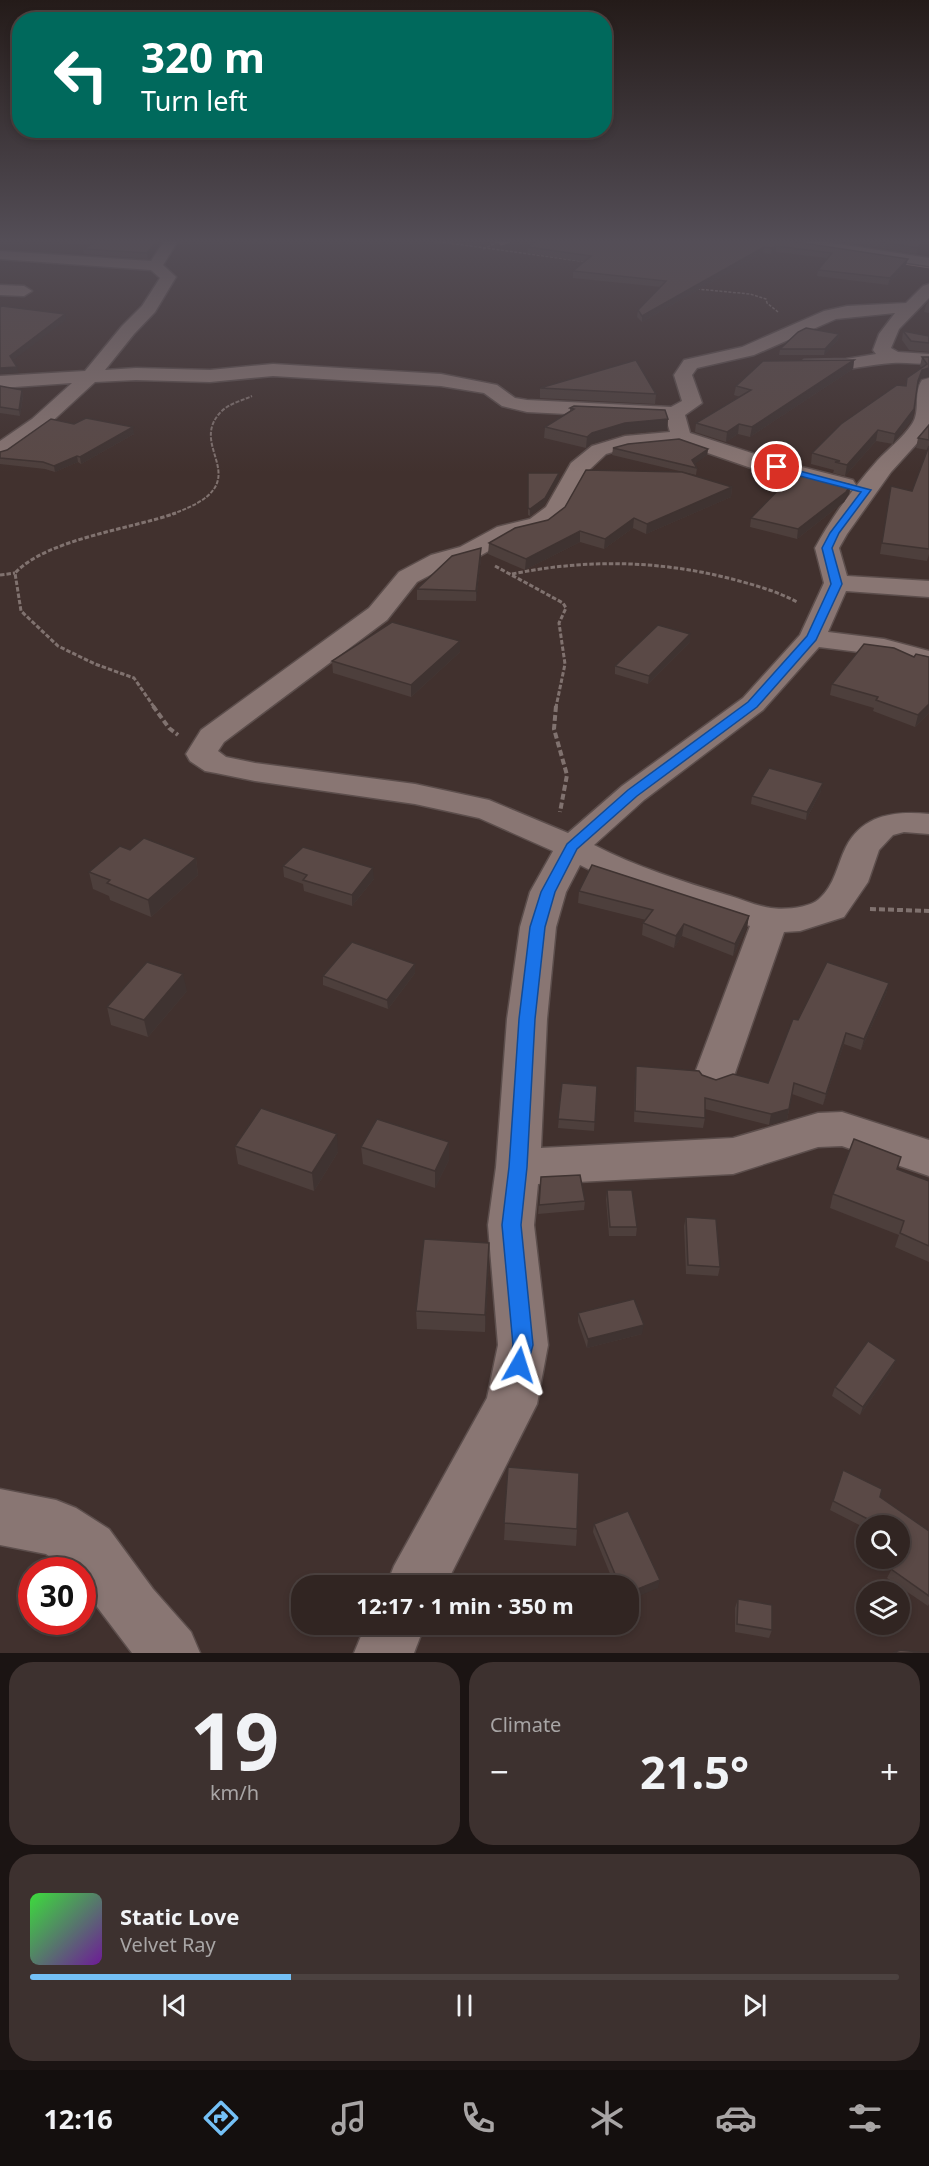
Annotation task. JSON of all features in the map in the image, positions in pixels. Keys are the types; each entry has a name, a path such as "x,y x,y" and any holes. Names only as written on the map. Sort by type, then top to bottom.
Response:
{"street":[{"path":"0,451 39,423 92,376 140,318"},
{"path":"823,318 804,324 773,341 748,351 690,364 685,369 684,381 692,403 678,425 599,450 579,468 555,510 538,524 505,532 469,552 440,560 408,577 378,614 212,736 201,754 216,764 255,772 454,801 489,810 575,844 633,876 770,921 800,919 831,909 851,882 863,847 882,827 904,822 929,824"},
{"path":"420,1575 511,1404 523,1345 511,1225 518,1167 527,1019 538,927 548,892 575,844 633,793 753,704 817,627 837,584 827,548 835,533 883,467 920,428 927,414 928,368 894,357 882,350 882,344 891,327 901,318"},
{"path":"787,365 846,364 894,357"},
{"path":"710,359 761,364"},
{"path":"0,382 92,376 210,376 273,370 468,384 490,389 509,402 528,406 678,425 762,464 867,490"},
{"path":"837,584 896,585 929,589"},
{"path":"817,627 929,659"},
{"path":"715,1073 770,921"},
{"path":"518,1167 733,1156 818,1130 842,1129 929,1158"},
{"path":"0,1517 56,1528 89,1549 133,1610 170,1653"},
{"path":"384,1653 391,1635"}],"path":[{"path":"790,318 804,324"},
{"path":"0,575 15,573 24,563 82,538 177,512 208,496 220,484 221,467 211,436 214,422 218,415 228,407 262,392"},
{"path":"469,552 563,603 566,608 559,623 565,664 564,679 557,699 554,729 567,775 560,802 559,820 575,844"},
{"path":"511,574 579,562 690,569 767,589 792,599 817,627"},
{"path":"15,573 21,611 58,646 95,664 134,678 169,728 201,754"},
{"path":"831,909 929,911"}],"building":[{"path":"0,318 60,318 10,356 17,367 0,368"},
{"path":"806,328 839,334 825,349 780,349 798,332"},
{"path":"903,331 929,336 929,343 911,341"},
{"path":"922,357 929,357 929,368 922,370 914,409 895,434 878,430 847,465 812,453 841,424 897,385 906,386 907,378 927,364"},
{"path":"636,360 656,394 540,388"},
{"path":"854,360 752,427 739,424 727,432 696,423 751,390 736,386 763,361"},
{"path":"0,386 22,390 19,410 0,407"},
{"path":"574,406 665,410 668,419 625,423 592,433 587,437 545,427 574,409 570,408"},
{"path":"86,418 133,427 80,457 77,456 54,466 43,462 0,458 0,452 7,450 51,419 74,424"},
{"path":"929,425 929,440 918,438"},
{"path":"679,439 708,449 692,460 697,468 613,448 628,444"},
{"path":"929,446 929,549 882,543 891,486 912,491"},
{"path":"586,470 682,472 732,487 647,524 634,518 605,539 580,531 526,559 489,543 515,528 548,520 565,507"},
{"path":"528,473 559,473 545,498 530,509 528,508"},
{"path":"804,474 851,485 846,492 798,529 751,518 789,479"},
{"path":"481,548 476,591 417,589 452,556"},
{"path":"392,622 460,641 411,685 332,661"},
{"path":"658,625 690,634 649,676 615,666"},
{"path":"864,644 894,648 914,657 916,654 929,657 929,704 918,715 876,700 878,697 832,684"},
{"path":"769,768 823,783 807,812 752,796"},
{"path":"144,838 196,858 148,900 107,883 110,880 89,872 120,846 130,850"},
{"path":"303,847 373,868 352,895 303,880 307,875 283,866"},
{"path":"592,865 749,916 735,944 684,924 676,936 643,923 653,910 579,891"},
{"path":"352,942 415,964 387,1000 323,976"},
{"path":"147,962 183,974 144,1020 107,1007"},
{"path":"827,962 889,983 864,1039 846,1033 826,1094 794,1083 789,1109 771,1114 705,1098 705,1118 635,1111 636,1066 699,1071 702,1075 716,1080 733,1074 768,1083 793,1019 798,1020"},
{"path":"562,1083 597,1086 595,1122 558,1119"},
{"path":"261,1108 337,1134 312,1173 235,1146"},
{"path":"377,1119 449,1142 435,1171 361,1147"},
{"path":"854,1139 901,1157 897,1169 929,1181 929,1246 900,1233 904,1221 833,1194"},
{"path":"580,1175 585,1201 539,1205 541,1177"},
{"path":"607,1190 632,1190 637,1227 610,1227"},
{"path":"686,1217 716,1219 720,1267 688,1265"},
{"path":"424,1239 489,1243 485,1315 416,1311"},
{"path":"634,1299 644,1325 588,1339 578,1313"},
{"path":"868,1341 896,1360 863,1407 835,1387"},
{"path":"508,1467 579,1473 577,1529 504,1523"},
{"path":"843,1470 882,1489 880,1497 906,1515 860,1515 833,1501"},
{"path":"628,1511 660,1580 639,1589 639,1575 615,1575 594,1524"},
{"path":"910,1518 929,1531 929,1596 891,1569 910,1569"},
{"path":"738,1599 772,1605 772,1630 737,1624"},
{"path":"900,1650 928,1653 893,1653"}],"route":[{"path":"519,1365 523,1345 511,1225 518,1167 527,1019 538,927 548,892 572,847 633,793 753,704 812,638 837,584 827,548 835,533 867,490 777,467"}]}
